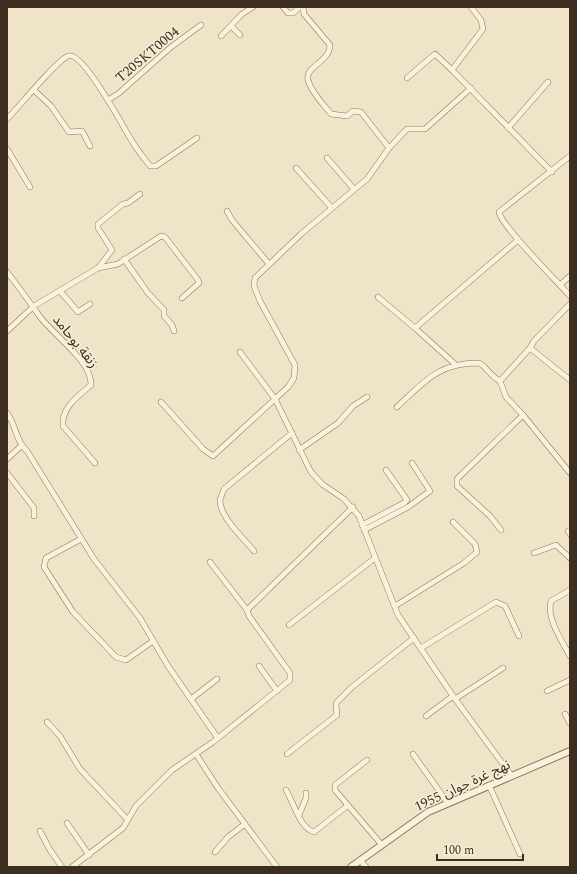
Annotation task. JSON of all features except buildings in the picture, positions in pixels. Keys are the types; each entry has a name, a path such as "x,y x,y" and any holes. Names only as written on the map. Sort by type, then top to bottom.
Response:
{"street":[{"path":"221,36 242,14 253,7"},
{"path":"284,7 288,13 293,13 302,7 304,14 330,45 328,55 311,70 308,75 308,81 331,114 347,116 353,111 361,112 389,148"},
{"path":"452,70 483,29 481,20 470,7"},
{"name":"T20SKT0004","path":"108,100 119,93 171,47 201,25"},
{"path":"231,26 240,36"},
{"path":"407,78 435,54 471,88 552,172"},
{"path":"7,119 51,71 68,56 72,56 76,57 91,76 108,100 132,141 150,166 156,166 197,138"},
{"path":"508,128 548,82"},
{"path":"161,402 203,449 213,456 275,399 294,378 295,365 260,301 254,286 255,278 332,207 367,179 389,148 408,129 425,129 471,88"},
{"path":"34,90 51,106 69,132 82,131 90,146"},
{"path":"7,149 30,187"},
{"path":"570,156 552,172 499,212 501,218 518,240 570,296"},
{"path":"327,158 354,189"},
{"path":"296,168 332,207"},
{"path":"98,268 112,250 98,228 98,224 123,204 128,204 140,194"},
{"path":"228,210 232,220 269,264"},
{"path":"7,331 34,306 98,268 118,264 161,236 165,237 198,280 199,283 182,298"},
{"path":"415,328 518,240"},
{"path":"124,260 148,293 164,310 164,316 172,325 174,331"},
{"name":"زنقة بوحامد","path":"7,272 34,306 38,314 72,351 90,375 91,385 70,403 62,420 63,426 95,463"},
{"path":"560,285 570,276"},
{"path":"60,291 78,312 90,304"},
{"path":"378,297 456,365"},
{"path":"500,382 530,348 534,341 570,304"},
{"path":"530,348 570,380"},
{"path":"240,352 275,399 311,472 322,484 353,507 363,527 398,615 454,697 511,775"},
{"path":"397,407 432,375 446,367 480,363 489,374 500,382 506,398 523,416 570,473"},
{"path":"299,450 338,423 353,406 367,397"},
{"path":"7,413 12,420 21,446 27,451 69,517 81,539 106,575 140,618 153,641 217,737"},
{"path":"501,530 490,516 457,486 457,479 523,416"},
{"path":"254,551 234,528 223,512 220,501 221,496 224,489 292,433"},
{"path":"7,459 21,446"},
{"path":"363,527 408,507 430,491 412,463"},
{"path":"363,527 404,503 406,500 386,470"},
{"path":"7,473 34,508 34,516"},
{"path":"247,610 353,507"},
{"path":"395,606 464,563 477,552 476,544 454,522"},
{"path":"81,539 46,558 44,567 73,612 116,657 122,660 126,660 153,641"},
{"path":"534,553 556,546 570,558"},
{"path":"289,625 375,558"},
{"path":"72,867 123,828 127,818 142,799 172,770 213,742 217,737 290,680 290,673 249,616 247,610 210,562"},
{"path":"570,590 552,601 549,608 570,656"},
{"path":"421,648 496,602 505,606 519,636"},
{"path":"287,754 337,715 337,702 352,687 414,638"},
{"path":"259,666 277,691"},
{"path":"426,716 454,697 503,668"},
{"path":"191,699 217,679"},
{"path":"547,691 570,680"},
{"path":"565,714 570,723"},
{"path":"47,722 60,736 80,769 127,818"},
{"name":"نهج غرة جوان 1955","path":"351,867 381,844 428,812 447,802 570,751"},
{"path":"196,754 218,788 278,867"},
{"path":"413,754 447,802"},
{"path":"368,760 335,785 335,790 347,806 381,844"},
{"path":"489,785 520,854"},
{"path":"286,790 294,802 299,815 308,830 314,832 347,806"},
{"path":"299,815 306,798 306,793"},
{"path":"67,823 89,854"},
{"path":"215,852 228,837 246,824"},
{"path":"40,831 50,850 62,867"},
{"path":"360,860 366,867"}]}
